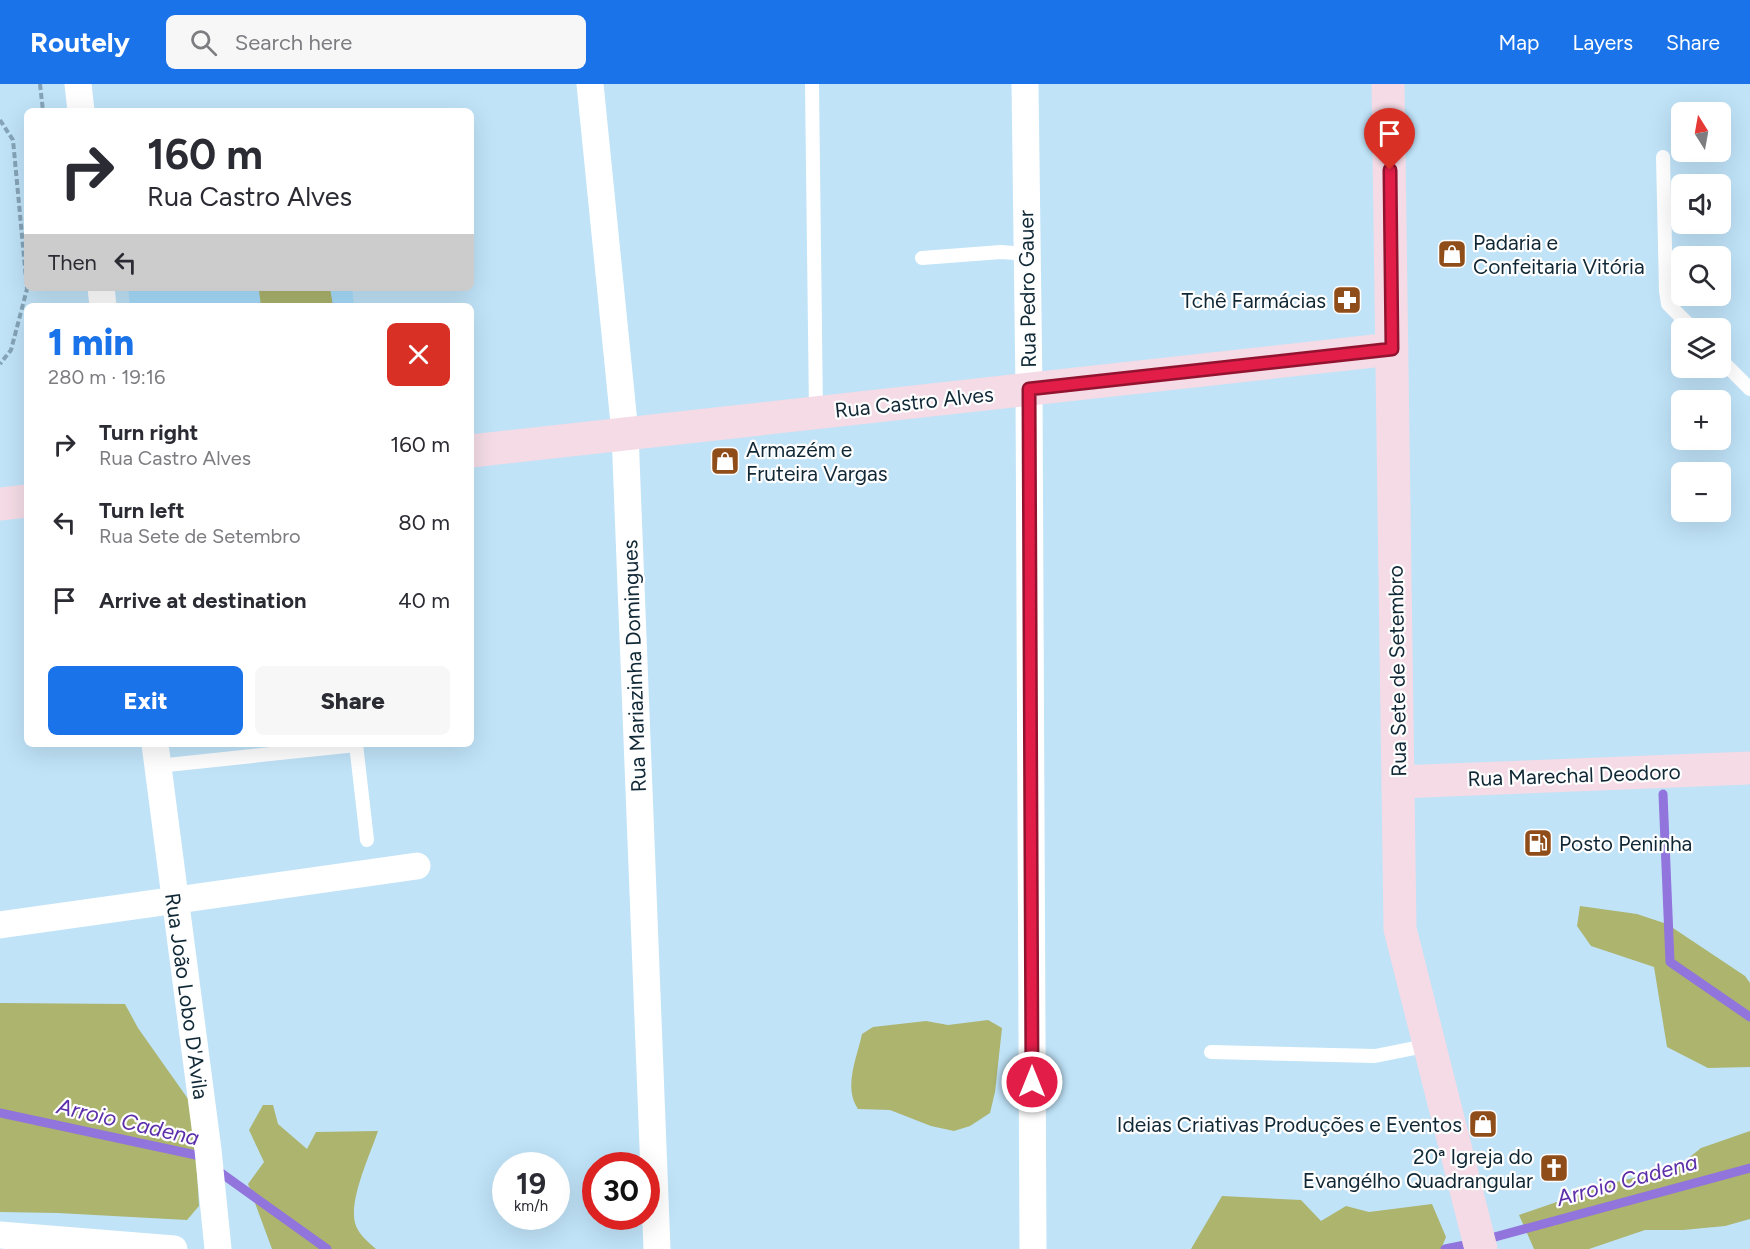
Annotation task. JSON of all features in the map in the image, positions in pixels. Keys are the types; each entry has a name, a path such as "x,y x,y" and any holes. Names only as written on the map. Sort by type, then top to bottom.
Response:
{"street":[{"path":"78,84 81,108"},
{"name":"Rua Mariazinha Domingues","path":"590,84 625,433 657,1249"},
{"name":"Rua Pedro Gauer","path":"1024,84 1029,389 1033,1249"},
{"name":"Rua Sete de Setembro","path":"1388,84 1400,929 1481,1249"},
{"name":"Rua Castro Alves","path":"474,451 1392,349"},
{"path":"0,504 24,501"},
{"name":"Rua João Lobo D'Avila","path":"157,755 208,1150 218,1249"},
{"name":"Rua Marechal Deodoro","path":"1398,782 1750,768"},
{"path":"0,925 417,866"},
{"path":"0,1235 174,1249"}],"lane":[{"path":"812,84 816,413"},
{"path":"1663,157 1666,291 1668,304 1682,318"},
{"path":"922,258 1001,252 1027,254"},
{"path":"1731,370 1750,389"},
{"path":"157,755 302,747"},
{"path":"356,747 367,840"},
{"path":"1212,1052 1375,1056 1430,1045"}],"path":[{"path":"40,84 43,108"},
{"path":"0,120 13,140 24,256"},
{"path":"0,364 11,350 26,291"}],"shaded area":[{"path":"128,291 352,291 354,303 130,303"}],"green space":[{"path":"259,291 330,291 332,303 261,303"},
{"path":"1580,906 1637,914 1667,924 1745,976 1750,983 1750,1067 1708,1068 1667,1047 1654,967 1591,946 1577,926"},
{"path":"0,1003 125,1004 138,1028 193,1106 199,1206 187,1220 0,1212"},
{"path":"988,1020 1002,1028 995,1092 990,1113 970,1126 954,1131 931,1126 890,1110 858,1109 851,1082 862,1034 873,1027 926,1021 948,1025"},
{"path":"263,1105 273,1105 278,1124 307,1149 316,1132 378,1131 358,1190 354,1213 358,1231 376,1249 272,1249 248,1184 264,1162 249,1130"},
{"path":"1750,1131 1750,1219 1725,1226 1683,1230 1645,1230 1589,1249 1534,1249 1519,1215 1612,1183 1676,1168 1701,1148"},
{"path":"1222,1196 1301,1200 1321,1221 1346,1206 1369,1212 1432,1204 1446,1237 1441,1249 1191,1249"}],"waterway":[{"path":"1663,794 1670,962 1750,1017"},
{"name":"Arroio Cadena","path":"0,1113 196,1155 203,1160"},
{"name":"Arroio Cadena","path":"214,1168 327,1249"},
{"name":"Arroio Cadena","path":"1445,1249 1750,1168"}],"place":[{"name":"Padaria e Confeitaria Vitória","path":"1452,254"},
{"name":"Tchê Farmácias","path":"1347,300"},
{"name":"Armazém e Fruteira Vargas","path":"725,461"},
{"name":"Posto Peninha","path":"1538,843"},
{"name":"Ideias Criativas Produções e Eventos","path":"1483,1124"},
{"name":"20ª Igreja do Evangélho Quadrangular","path":"1554,1168"}],"route":[{"path":"1032,1082 1029,389 1392,349 1390,170"}]}
